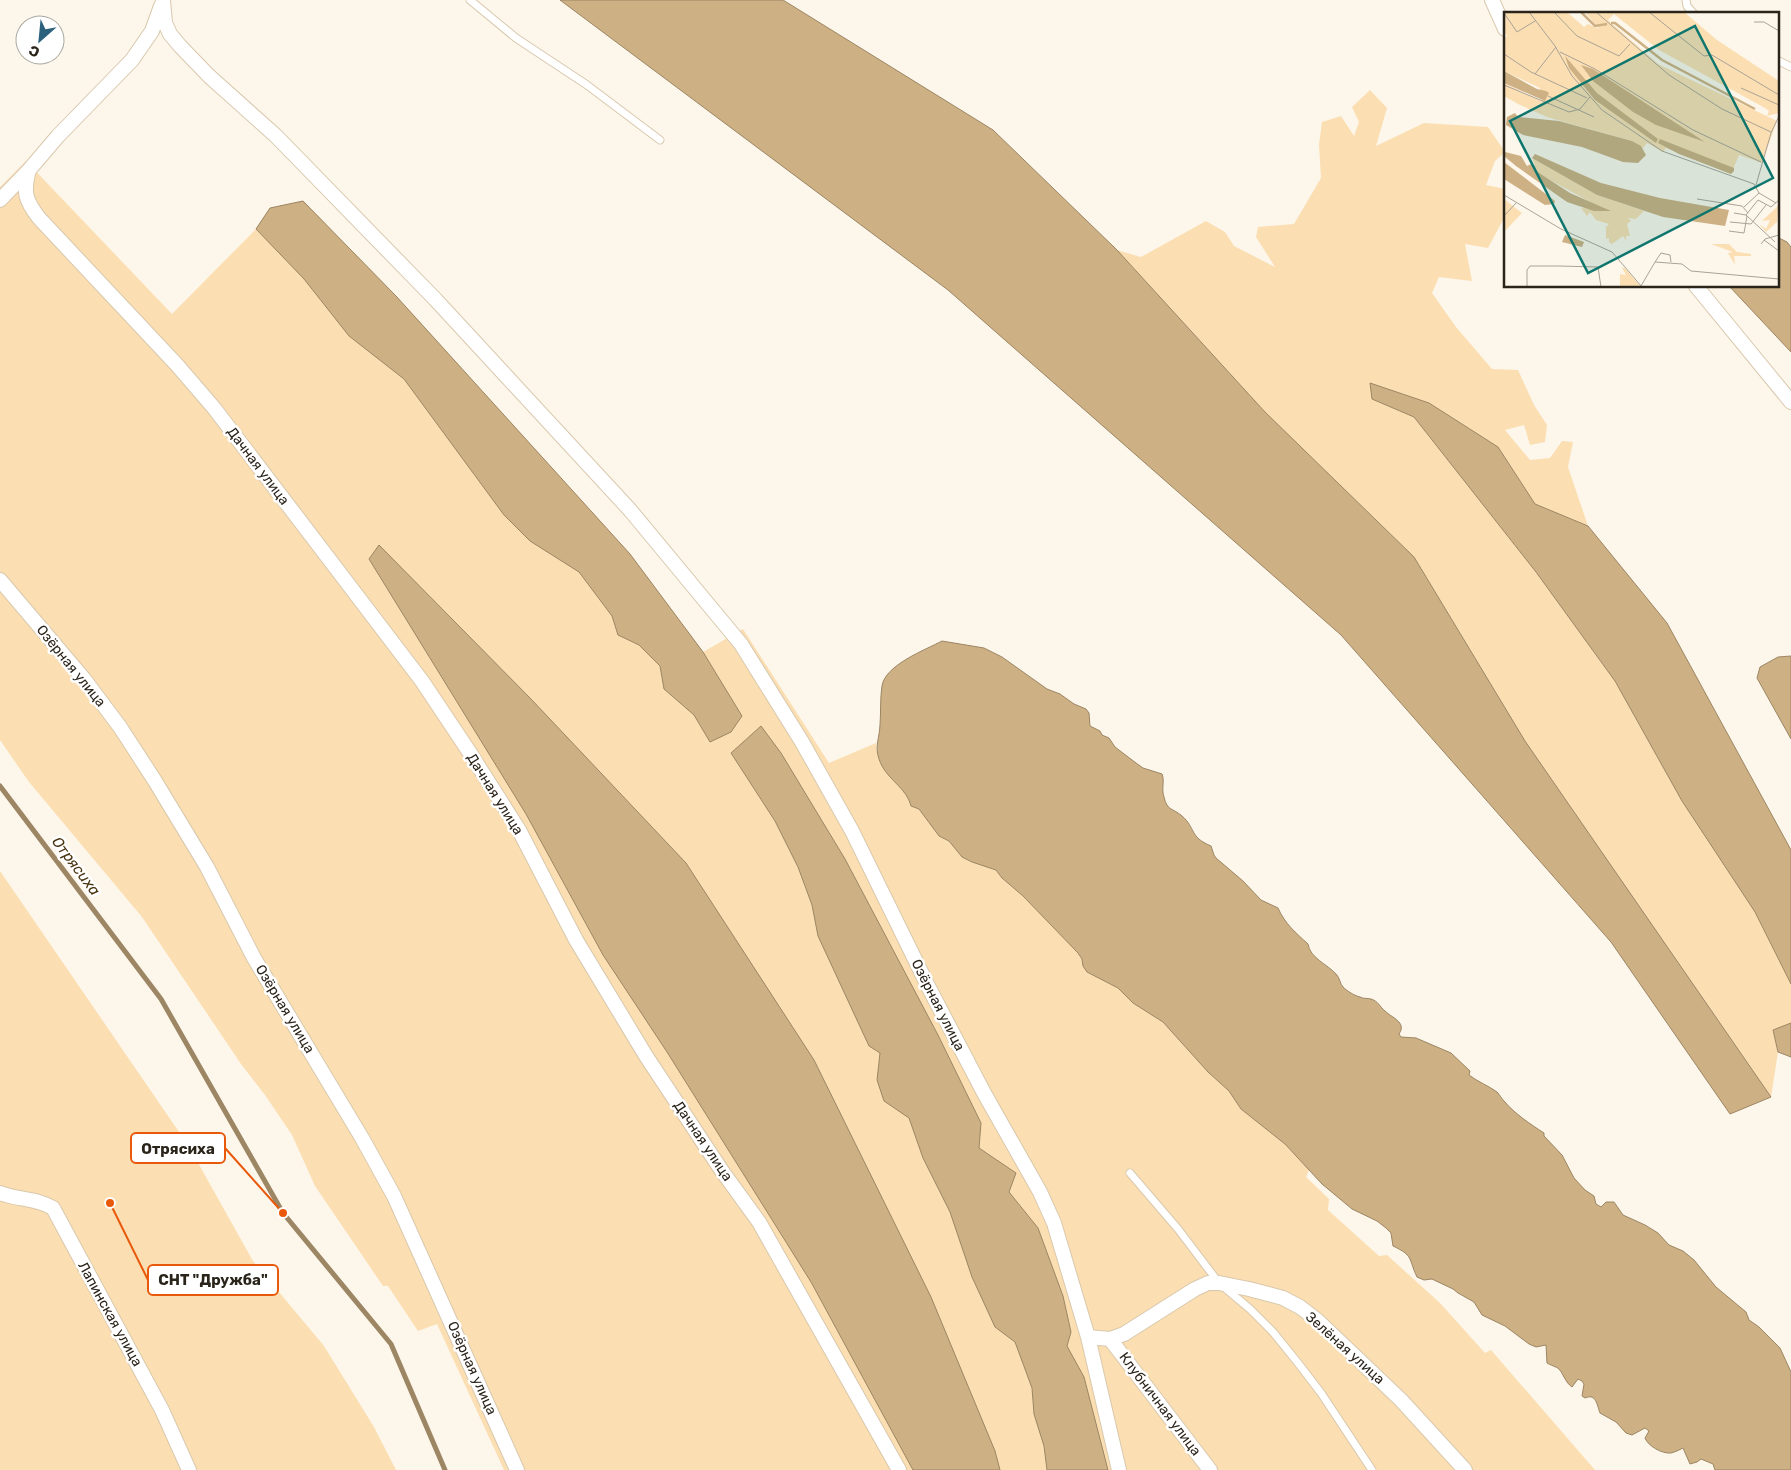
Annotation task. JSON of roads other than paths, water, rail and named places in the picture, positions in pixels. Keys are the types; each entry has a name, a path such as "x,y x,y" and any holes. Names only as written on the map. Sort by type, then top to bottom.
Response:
{"street":[{"path":"1492,0 1504,27"},
{"path":"0,200 58,136 132,60 152,31 163,2"},
{"name":"Озёрная улица","path":"163,2 165,23 170,34 180,46 209,76 276,136 435,299 630,510 735,636 802,742 852,831 928,986 984,1093 1040,1192 1054,1223 1088,1336"},
{"name":"Дачная улица","path":"29,170 25,193 29,204 39,218 177,365 214,408 422,681 519,830 576,940 646,1056 722,1171 759,1222 899,1470"},
{"path":"1698,288 1791,402"},
{"name":"Озёрная улица","path":"0,580 84,680 120,727 155,781 206,867 254,958 362,1138 394,1196 517,1470"},
{"name":"Лапинская улица","path":"0,1193 12,1198 46,1204 53,1208 162,1410 189,1470"},
{"name":"Зелёная улица","path":"1110,1339 1124,1334 1195,1289 1208,1284 1219,1283 1249,1288 1283,1298 1300,1307 1317,1320 1402,1400 1465,1470"},
{"path":"1110,1339 1088,1336 1119,1470"},
{"name":"Клубничная улица","path":"1110,1339 1210,1470"}],"lane":[{"path":"470,0 516,38 586,85 660,140"},
{"path":"1686,0 1687,6 1692,12"},
{"path":"1778,60 1791,67"},
{"path":"1130,1173 1178,1229 1219,1283 1250,1309 1273,1332 1321,1393 1372,1470"}],"waterway":[{"name":"Отрясиха","path":"0,786 161,999 283,1213 391,1344 445,1470"}],"place":[{"name":"СНТ \"Дружба\"","path":"110,1203"},
{"name":"Отрясиха","path":"283,1213"}]}
